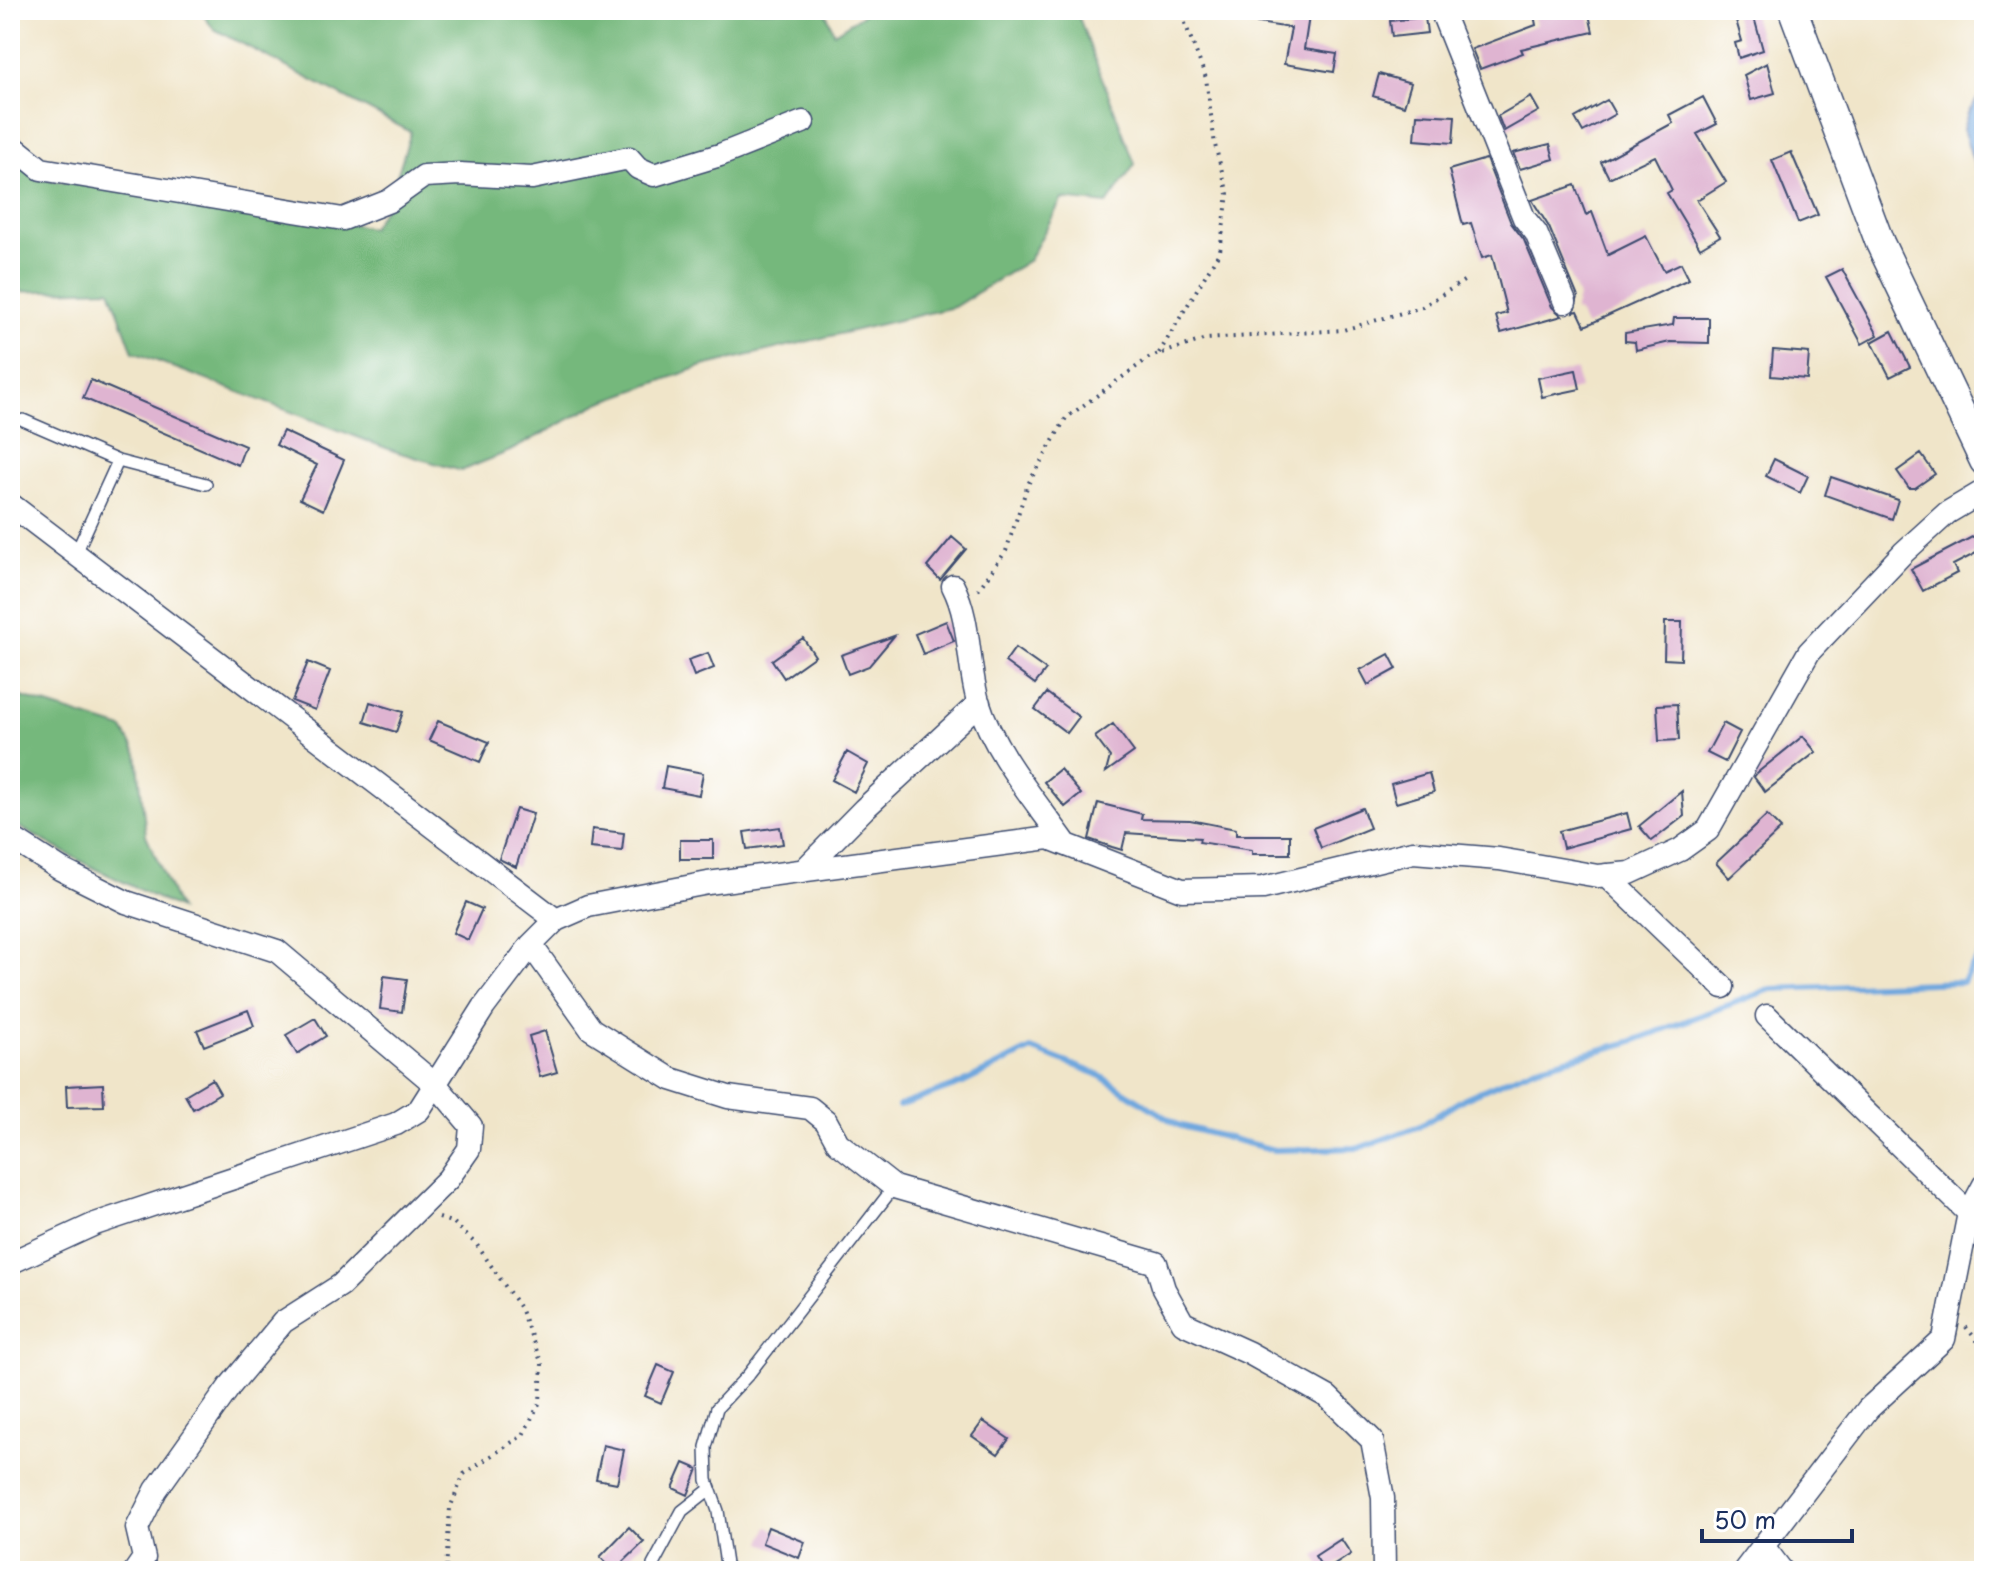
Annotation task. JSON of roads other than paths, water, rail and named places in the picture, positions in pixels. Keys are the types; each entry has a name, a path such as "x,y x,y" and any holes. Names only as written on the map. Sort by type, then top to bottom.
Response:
{"street":[{"path":"1441,10 1524,218 1536,233 1565,302"},
{"path":"1793,10 1880,243 1984,461"},
{"path":"10,144 41,169 343,219 389,201 424,176 460,174 532,178 629,158 638,168 654,175 720,155 803,122"},
{"path":"10,1263 95,1224 396,1124 419,1110 437,1086 484,1007 531,945 556,920 588,906 708,883 1049,838 1182,890 1263,888 1413,852 1469,855 1606,875 1630,873 1680,850 1708,830 1809,652 1903,553 1947,513 1984,491"},
{"path":"10,504 556,920"},
{"path":"953,586 964,608 964,637 979,703 1010,765 1066,844"},
{"path":"803,871 887,787 979,703"},
{"path":"10,837 60,869 126,902 277,951 437,1086 471,1126 469,1149 448,1179 341,1285 283,1322 230,1386 156,1490 137,1528 144,1558 135,1571"},
{"path":"1606,875 1723,987"},
{"path":"531,945 591,1029 671,1079 728,1097 810,1108 826,1121 838,1143 894,1187 1156,1263 1164,1289 1183,1323 1249,1353 1328,1397 1372,1440 1383,1498 1384,1571"},
{"path":"1767,1016 1969,1213"},
{"path":"1744,1571 1868,1409 1944,1339 1969,1213 1984,1185"},
{"path":"1763,1546 1782,1571"}],"lane":[{"path":"23,420 118,461 206,484"},
{"path":"76,553 118,461"},
{"path":"727,1571 718,1511 710,1489 706,1447 717,1408 748,1375 894,1187"},
{"path":"653,1565 682,1511 710,1489"}],"water":[{"path":"1984,89 1984,195 1963,129 1968,113"}],"waterway":[{"path":"899,1106 963,1083 1031,1049 1097,1074 1178,1125 1274,1150 1359,1148 1420,1126 1465,1098 1534,1068 1630,1042 1771,989 1962,982 1984,949"}]}
